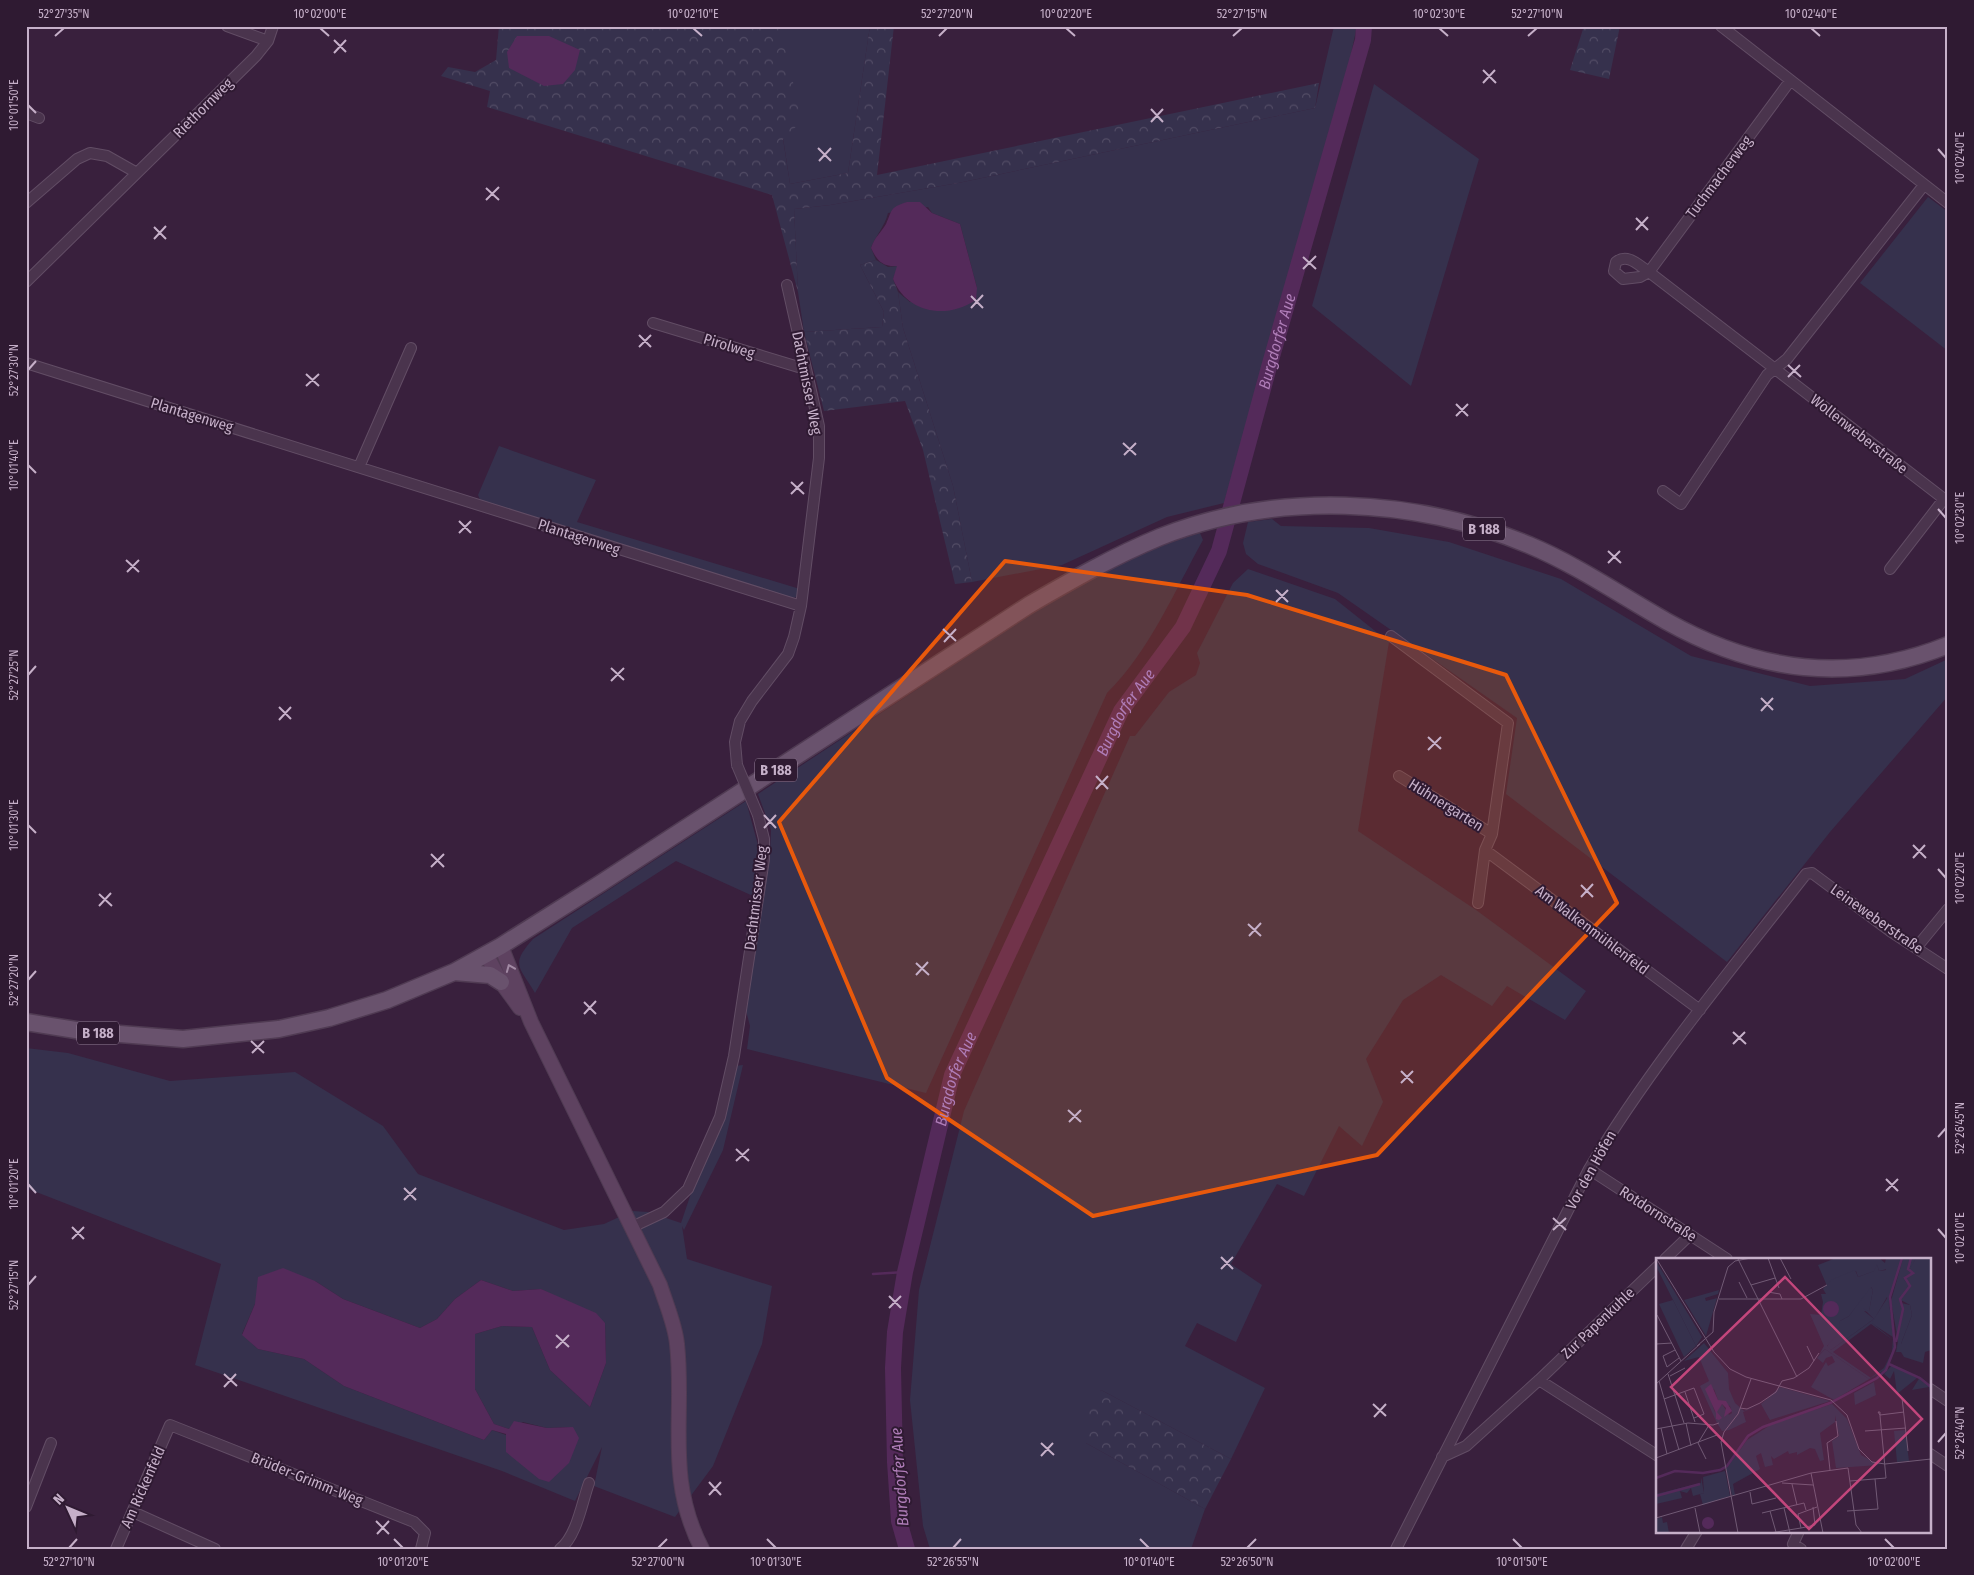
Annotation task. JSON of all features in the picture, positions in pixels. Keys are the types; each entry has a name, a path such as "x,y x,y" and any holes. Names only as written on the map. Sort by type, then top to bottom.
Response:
{"main road":[{"name":"B 188","path":"26,1022 82,1031 174,1038 271,1030 329,1018 387,1000 454,972 500,946 1037,600 1114,557 1162,536 1208,522 1262,511 1317,506 1377,507 1426,514 1475,526 1549,554 1700,639 1734,653 1770,663 1824,669 1861,668 1906,660 1948,645"},
{"path":"454,972 490,975 501,982"}],"street":[{"path":"227,26 268,41"},
{"name":"Riethornweg","path":"26,282 256,56 268,41 273,26"},
{"path":"1721,26 1948,203"},
{"name":"Tuchmacherweg","path":"1649,272 1790,81"},
{"path":"26,113 39,118"},
{"path":"26,203 77,159 90,153 107,156 136,173"},
{"path":"1663,491 1681,504 1767,375 1787,359 1924,185"},
{"name":"Wollenweberstraße","path":"1649,272 1946,501 1890,569"},
{"name":"Dachtmisser Weg","path":"632,1227 664,1212 688,1189 720,1117 734,1056 764,859 764,839 758,815 737,765 735,742 740,721 788,654 801,606 819,458 819,426 787,285"},
{"name":"Pirolweg","path":"653,323 805,369"},
{"path":"359,467 410,348"},
{"name":"Plantagenweg","path":"26,363 801,606"},
{"path":"1391,636 1508,723 1492,834 1485,850 1478,903"},
{"name":"Hühnergarten","path":"1400,776 1492,834"},
{"name":"Am Walkenmühlenfeld","path":"1485,850 1700,1010"},
{"name":"Leineweberstraße","path":"1806,874 1812,873 1948,969"},
{"name":"Vor den Höfen","path":"1396,1549 1589,1169 1652,1071 1806,874"},
{"path":"1916,948 1948,909"},
{"path":"500,946 531,1022 660,1285 677,1342 679,1475 687,1512 702,1549"},
{"path":"486,954 501,982 531,1022"},
{"name":"Rotdornstraße","path":"1589,1169 1725,1258"},
{"path":"1666,1258 1690,1235"},
{"name":"Zur Papenkuhle","path":"1442,1457 1466,1446 1539,1380 1656,1268"},
{"path":"1539,1380 1656,1455"},
{"path":"1932,1390 1948,1401"},
{"name":"Am Rickenfeld","path":"116,1549 170,1425"},
{"name":"Brüder-Grimm-Weg","path":"170,1425 414,1522 425,1533 421,1549"},
{"path":"26,1507 51,1443"},
{"path":"1932,1455 1948,1466"},
{"path":"560,1549 565,1545 572,1530 589,1483"},
{"path":"133,1512 215,1549"},
{"path":"1686,1549 1696,1532"},
{"path":"1795,1547 1799,1532"}],"highlighted area":[{"path":"1005,561 1247,595 1506,675 1617,903 1377,1155 1093,1216 887,1078 779,822"}],"green space":[{"path":"499,26 780,26 802,121 783,139 790,184 848,173 870,26 894,26 877,175 1319,83 1315,108 958,183 830,205 794,209 798,292 772,195 487,107 490,91 441,76 448,67 475,72 496,60"},
{"path":"780,26 870,26 848,173 790,184 783,138"},
{"path":"1334,26 1357,26 1344,87 1224,503 1167,517 1062,565 972,582 953,486 903,328 898,292 910,302 977,288 960,224 932,213 928,207 888,213 871,248 876,260 860,265 884,312 882,327 804,332 798,292 794,209 830,205 958,183 1315,108"},
{"path":"1584,26 1620,26 1609,79 1570,70"},
{"path":"1374,84 1479,159 1411,386 1312,306"},
{"path":"1928,197 1948,212 1948,351 1860,283"},
{"path":"876,260 888,267 898,266 893,279 898,292 903,328 953,486 972,582 955,584 923,450 905,401 824,411 804,332 882,327 884,312 860,265"},
{"path":"499,446 596,480 577,522 800,589 797,597 787,599 481,502 478,495"},
{"path":"1272,519 1281,526 1369,528 1449,542 1561,579 1691,656 1810,686 1905,679 1948,659 1948,696 1830,832 1727,962 1506,794 1517,718 1338,593 1258,564 1246,554 1243,543 1248,522"},
{"path":"1200,533 1203,540 1160,621 1136,659 1107,693 926,1093 747,1049 750,1026 745,1007 770,855 771,830 758,794 1072,587 1151,550"},
{"path":"1248,569 1335,599 1389,642 1358,831 1476,910 1586,991 1565,1020 1507,986 1492,1006 1441,975 1403,1000 1366,1059 1383,1102 1362,1146 1339,1126 1304,1196 1277,1184 1231,1264 1262,1285 1236,1342 1197,1323 1185,1346 1265,1388 1231,1459 1101,1390 1086,1443 1205,1509 1191,1549 930,1549 923,1526 910,1400 919,1290 964,1111 1130,736 1135,736 1169,692 1196,675 1200,663 1197,653 1233,583"},
{"path":"746,801 758,845 753,896 676,861 572,928 535,993 519,966 521,955 533,939"},
{"path":"26,1048 68,1053 170,1081 295,1072 383,1126 418,1174 564,1230 604,1224 632,1211 648,1212 681,1223 734,1066 743,1065 723,1150 684,1230 682,1226 687,1259 772,1286 762,1344 713,1466 675,1517 594,1486 602,1447 575,1501 502,1471 195,1365 221,1264 26,1188","holes":["481,1280 513,1291 541,1289 605,1323 606,1363 590,1407 550,1370 532,1327 502,1326 475,1334 475,1389 494,1424 509,1429 523,1422 547,1428 573,1427 506,1435 492,1430 484,1440 344,1386 304,1359 258,1349 242,1334 255,1304 315,1281 343,1299 420,1328 437,1319 455,1299"]},
{"path":"1101,1390 1231,1459 1205,1509 1086,1443 1086,1413"}],"shaded area":[{"path":"517,36 549,36 580,50 575,70 563,84 544,86 509,68 507,52"},
{"path":"907,202 920,202 932,213 960,224 977,288 976,300 952,310 928,310 918,306 899,290 893,279 897,266 881,262 871,248 874,240 886,224 892,210"},
{"path":"283,1268 315,1281 343,1299 420,1328 437,1319 455,1299 481,1280 513,1291 541,1289 596,1313 605,1323 606,1363 590,1407 550,1370 532,1327 502,1326 475,1334 475,1389 494,1424 509,1429 514,1421 547,1428 573,1427 579,1438 569,1463 549,1482 539,1479 506,1452 506,1434 492,1430 484,1440 344,1386 304,1359 258,1349 242,1335 255,1304 258,1277"}],"waterway":[{"name":"Burgdorfer Aue","path":"907,1549 899,1521 895,1462 893,1368 895,1332 905,1272 952,1075 1121,711 1183,627 1219,551 1269,367 1363,40 1364,26"},
{"path":"873,1274 905,1272"}]}
